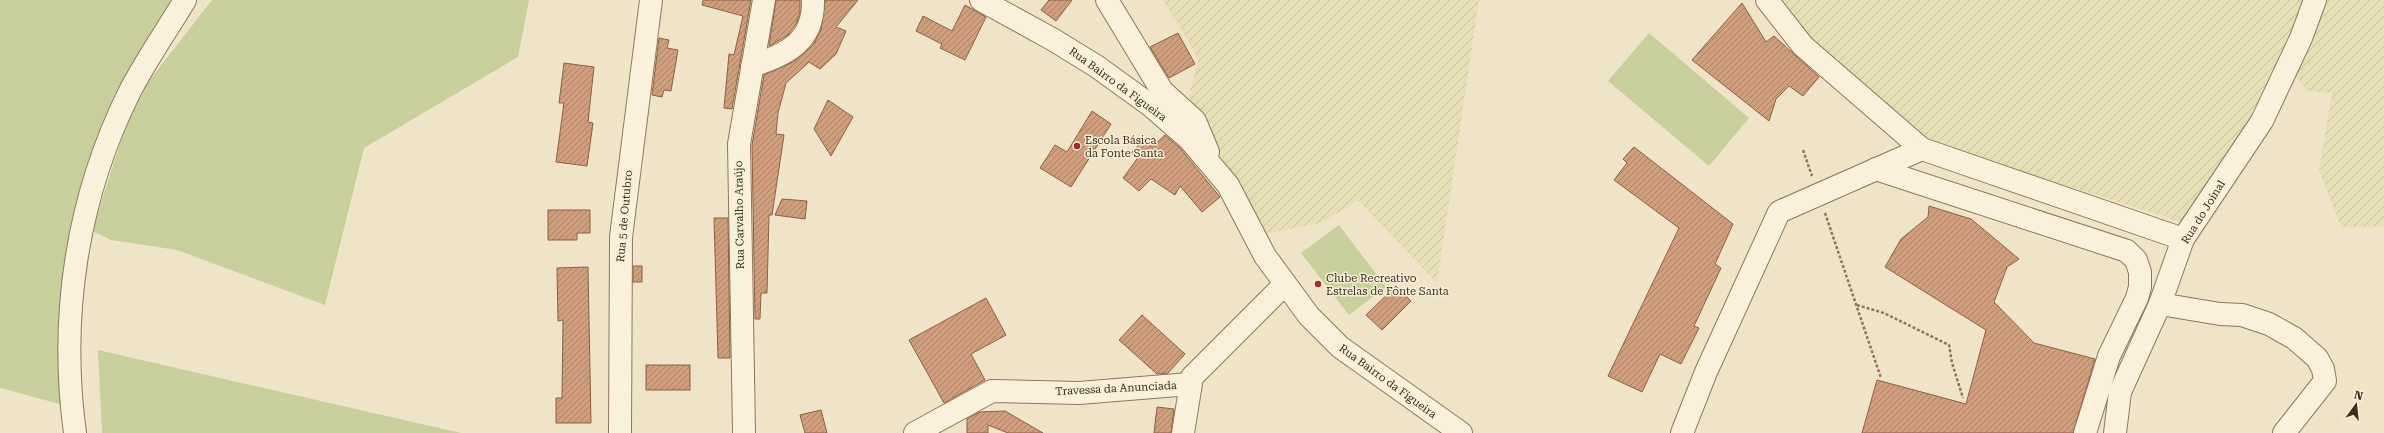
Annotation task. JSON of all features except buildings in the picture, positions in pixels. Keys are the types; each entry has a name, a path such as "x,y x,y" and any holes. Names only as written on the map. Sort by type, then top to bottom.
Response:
{"street":[{"path":"75,433 69,386 70,325 79,244 88,198 114,126 131,90 185,0"},
{"name":"Rua 5 de Outubro","path":"620,433 620,237 650,0"},
{"name":"Rua Carvalho Araújo","path":"744,433 739,144 764,0"},
{"path":"752,66 781,56 803,38 810,22 813,0"},
{"name":"Rua Bairro da Figueira","path":"981,0 1052,38 1096,66 1150,105 1189,139 1228,185 1265,256 1309,316 1340,347 1461,433"},
{"path":"1107,0 1162,91 1194,121 1217,171"},
{"path":"1767,0 1802,46 1922,149 2183,239"},
{"name":"Rua do Joinal","path":"2115,433 2120,392 2160,304 2183,239 2262,121 2301,38 2315,0"},
{"path":"1682,433 1712,358 1779,212 1922,149"},
{"path":"1876,169 2127,251 2136,260 2140,272 2137,298 2109,356 2085,433"},
{"name":"Travessa da Anunciada","path":"915,433 992,391 1079,393 1190,384 1195,374 1285,284"},
{"path":"2160,304 2213,313 2242,315 2269,324 2294,338 2317,358 2323,369 2325,381 2284,433"},
{"path":"1183,433 1190,384"}],"path":[{"path":"1803,150 1881,378"},
{"path":"1856,305 1884,313 1950,346 1952,363 1963,398"}],"shaded area":[{"path":"1163,0 1479,0 1437,283 1358,200 1321,223 1264,234 1242,190 1187,102 1198,61 1192,47"},
{"path":"1780,0 2384,0 2384,226 2341,227 2319,170 2332,93 2307,91 2292,71 2274,73 2226,160 2185,223 1948,148 1928,138 1890,110 1821,52"}],"green space":[{"path":"0,0 185,0 88,198 71,407 0,388"},
{"path":"212,0 529,0 518,57 364,148 325,305 177,250 111,240 92,231 134,100"},
{"path":"1649,33 1749,118 1709,166 1608,81"},
{"path":"1339,225 1386,287 1349,315 1301,253"},
{"path":"98,350 461,433 102,433"}],"place":[{"name":"Escola Básica da Fonte Santa","path":"1077,146"},
{"name":"Clube Recreativo Estrelas de Fonte Santa","path":"1318,284"}]}
